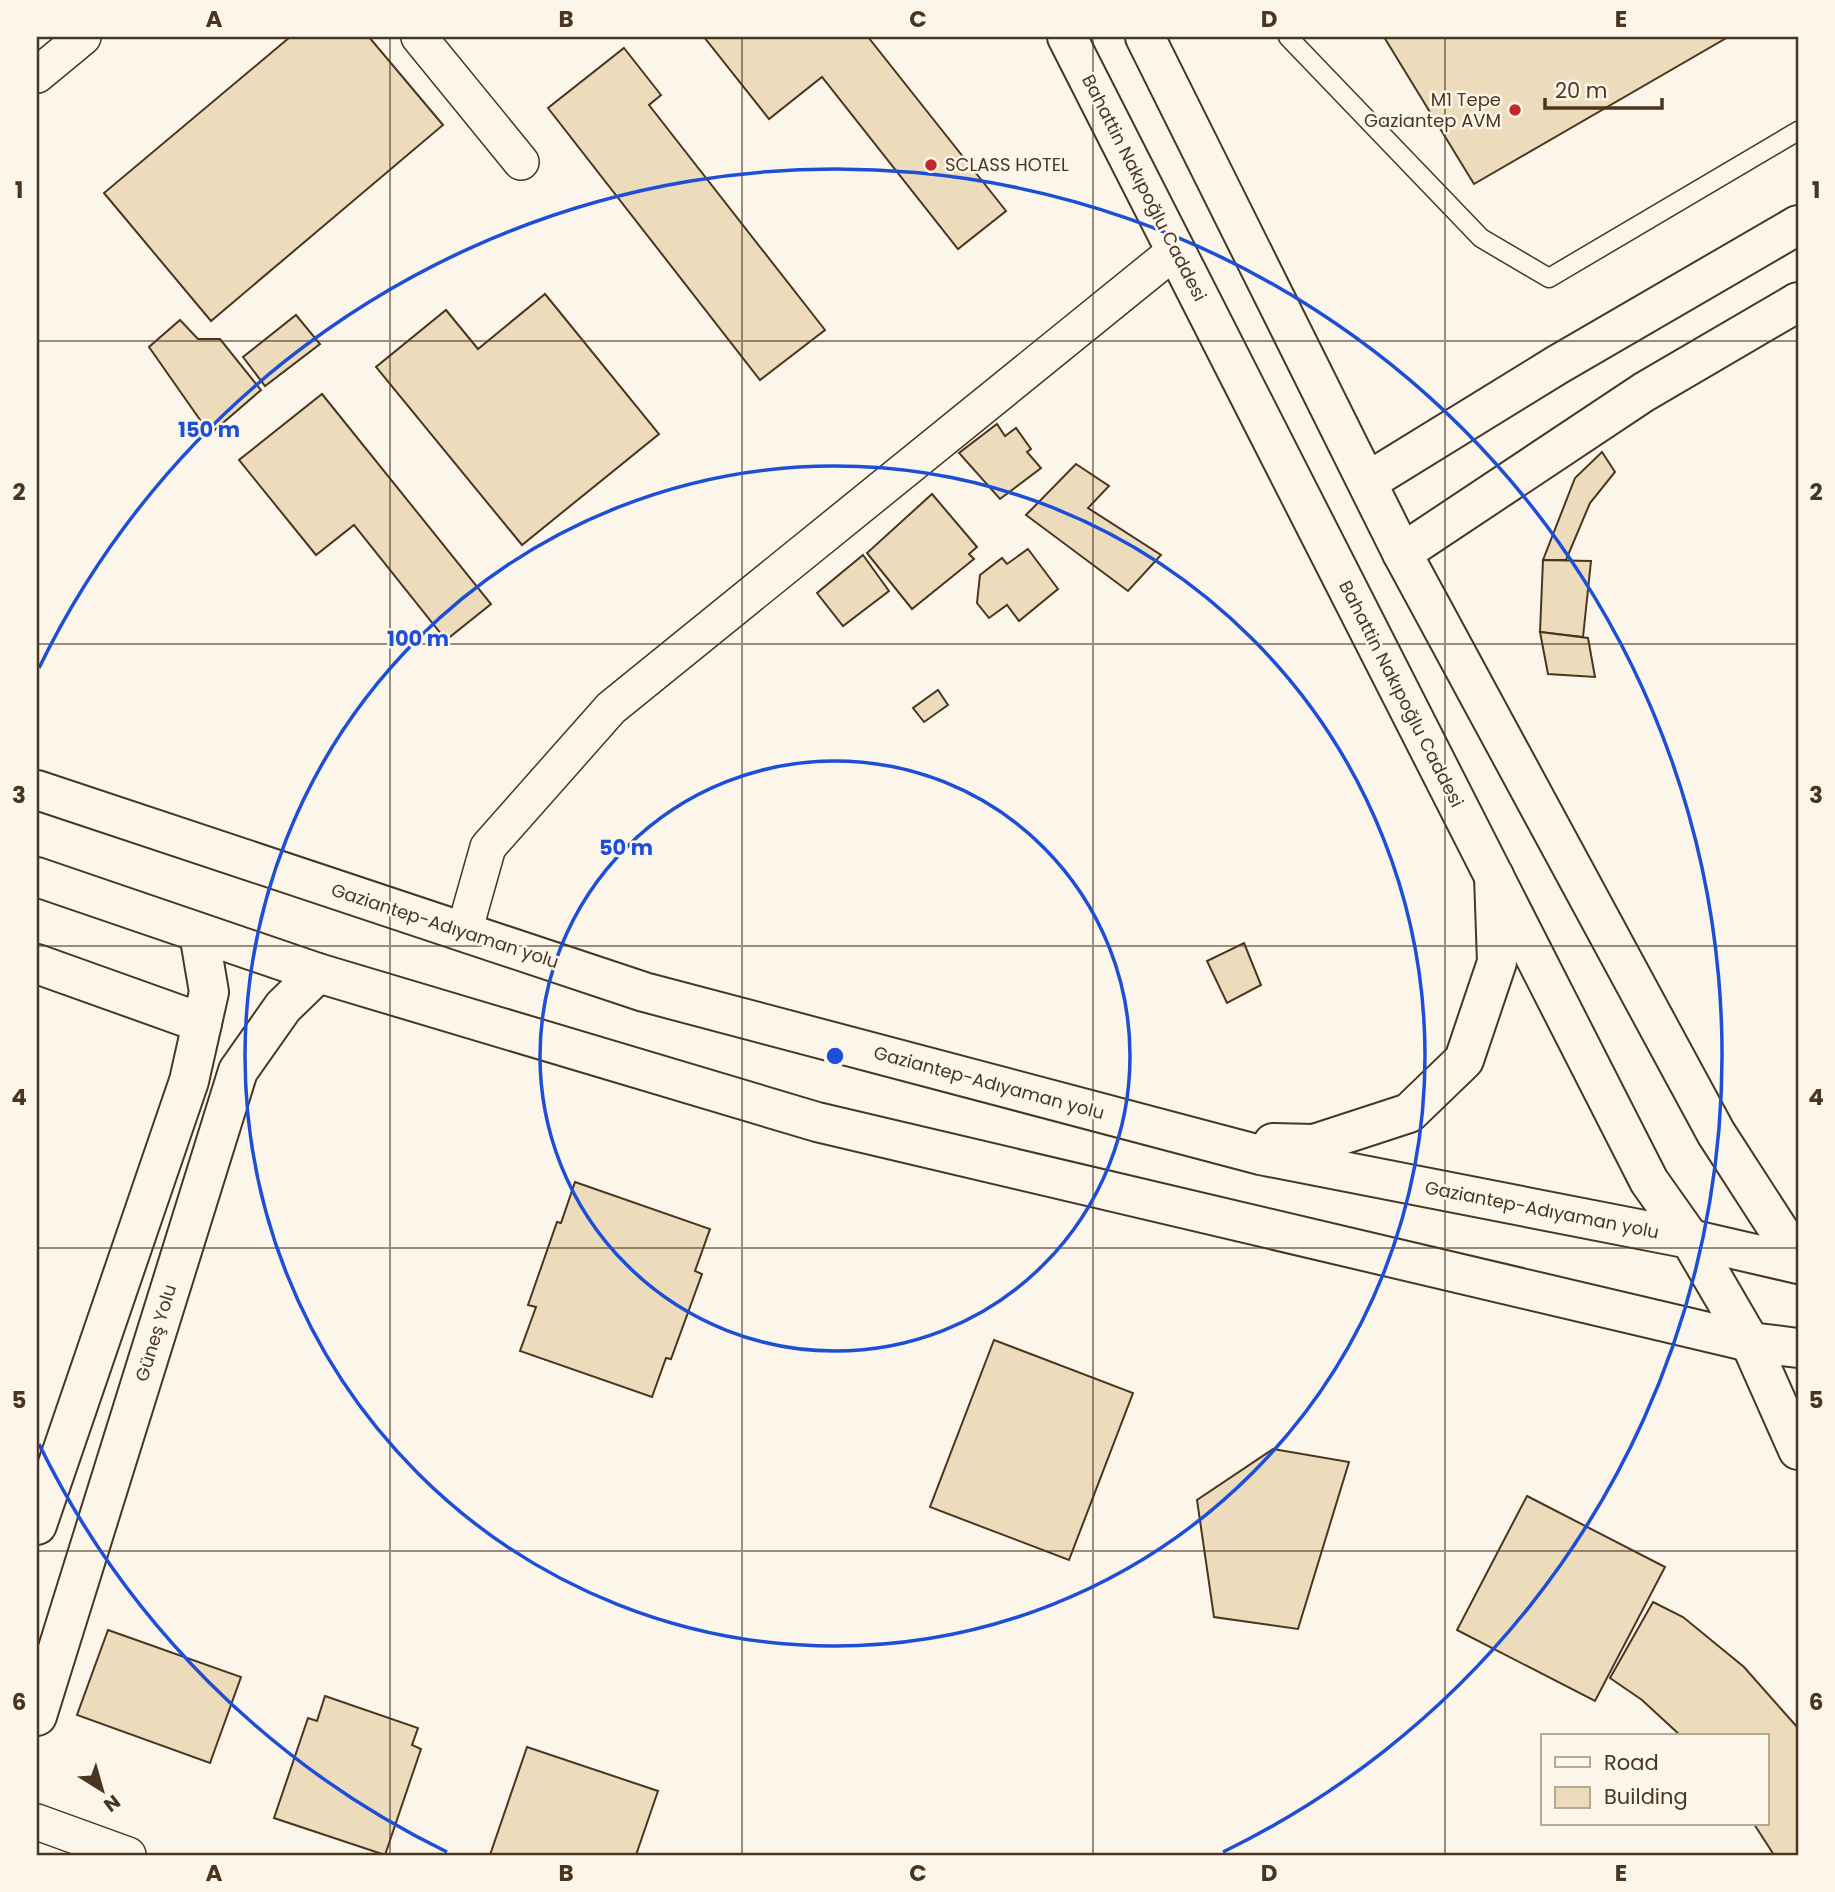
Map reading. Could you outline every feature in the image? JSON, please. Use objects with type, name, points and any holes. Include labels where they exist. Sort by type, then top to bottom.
[{"type":"main road","name":"Bahattin Nakıpoğlu Caddesi","points":[[1067,37],[1648,1181],[1690,1239],[1749,1342],[1798,1450]]},
{"type":"main road","points":[[1145,37],[1402,552],[1716,1133],[1798,1262]]},
{"type":"main road","points":[[1367,482],[1557,365],[1798,225]]},
{"type":"main road","points":[[1402,552],[1644,392],[1798,302]]},
{"type":"main road","name":"Gaziantep-Adıyaman yolu","points":[[37,790],[644,992],[1260,1155],[1798,1262]]},
{"type":"main road","points":[[1214,1143],[1314,1144],[1409,1114],[1464,1060],[1497,962],[1494,876]]},
{"type":"main road","points":[[37,877],[318,973],[817,1122],[1749,1342],[1798,1348]]},
{"type":"main road","points":[[37,1525],[189,1081],[209,992],[199,933]]},
{"type":"main road","points":[[37,964],[202,1023]]},
{"type":"main road","name":"Güneş Yolu","points":[[37,1716],[238,1070],[283,1007],[318,973]]},
{"type":"street","points":[[37,75],[83,37]]},
{"type":"street","points":[[419,37],[521,162]]},
{"type":"street","points":[[464,932],[488,847],[611,708],[1175,251]]},
{"type":"street","points":[[37,1822],[128,1855]]},
{"type":"lane","points":[[1288,37],[1480,238],[1549,278],[1798,131]]},
{"type":"building","points":[[290,37],[369,37],[443,125],[211,321],[104,193]]},
{"type":"building","name":"SCLASS HOTEL","points":[[704,37],[868,37],[1006,211],[958,249],[822,77],[769,119]]},
{"type":"building","name":"M1 Tepe Gaziantep AVM","points":[[1384,37],[1728,37],[1474,184]]},
{"type":"building","points":[[624,48],[661,95],[649,105],[825,330],[760,380],[548,108]]},
{"type":"building","points":[[545,294],[659,434],[522,545],[376,367],[446,310],[478,349]]},
{"type":"building","points":[[296,315],[320,344],[265,386],[243,357]]},
{"type":"building","points":[[180,320],[198,339],[220,339],[261,390],[210,434],[149,347]]},
{"type":"building","points":[[322,394],[491,604],[446,640],[354,525],[316,555],[239,460]]},
{"type":"building","points":[[997,424],[1005,436],[1016,428],[1031,449],[1027,452],[1041,468],[1000,499],[959,453]]},
{"type":"building","points":[[1602,452],[1615,472],[1590,503],[1566,560],[1543,560],[1575,478]]},
{"type":"building","points":[[1076,464],[1109,486],[1088,508],[1161,555],[1128,591],[1026,515]]},
{"type":"building","points":[[932,494],[977,547],[969,554],[974,559],[912,609],[867,553]]},
{"type":"building","points":[[1028,549],[1058,589],[1019,621],[1007,605],[989,618],[977,603],[980,575],[1002,558],[1007,564]]},
{"type":"building","points":[[863,555],[889,591],[843,626],[817,593]]},
{"type":"building","points":[[1543,560],[1591,561],[1583,637],[1540,632]]},
{"type":"building","points":[[1540,632],[1588,638],[1595,677],[1548,674]]},
{"type":"building","points":[[938,690],[948,705],[924,722],[913,708]]},
{"type":"building","points":[[1244,943],[1261,985],[1227,1003],[1207,961]]},
{"type":"building","points":[[575,1182],[710,1229],[695,1271],[702,1274],[671,1359],[666,1358],[652,1397],[520,1351],[536,1307],[528,1305],[557,1222],[561,1223]]},
{"type":"building","points":[[994,1340],[1133,1393],[1069,1560],[930,1507]]},
{"type":"building","points":[[1273,1449],[1349,1462],[1298,1629],[1214,1617],[1197,1500]]},
{"type":"building","points":[[1527,1496],[1665,1567],[1595,1701],[1457,1630]]},
{"type":"building","points":[[1653,1602],[1683,1617],[1744,1667],[1798,1728],[1798,1855],[1774,1855],[1755,1826],[1769,1826],[1769,1734],[1679,1734],[1642,1700],[1610,1678]]},
{"type":"building","points":[[108,1630],[241,1677],[210,1763],[77,1715]]},
{"type":"building","points":[[325,1696],[418,1728],[412,1745],[421,1749],[385,1855],[274,1818],[308,1718],[317,1721]]},
{"type":"building","points":[[527,1747],[658,1791],[636,1855],[490,1855]]},
{"type":"place","name":"M1 Tepe Gaziantep AVM","points":[[1515,110]]},
{"type":"place","name":"SCLASS HOTEL","points":[[931,165]]}]
